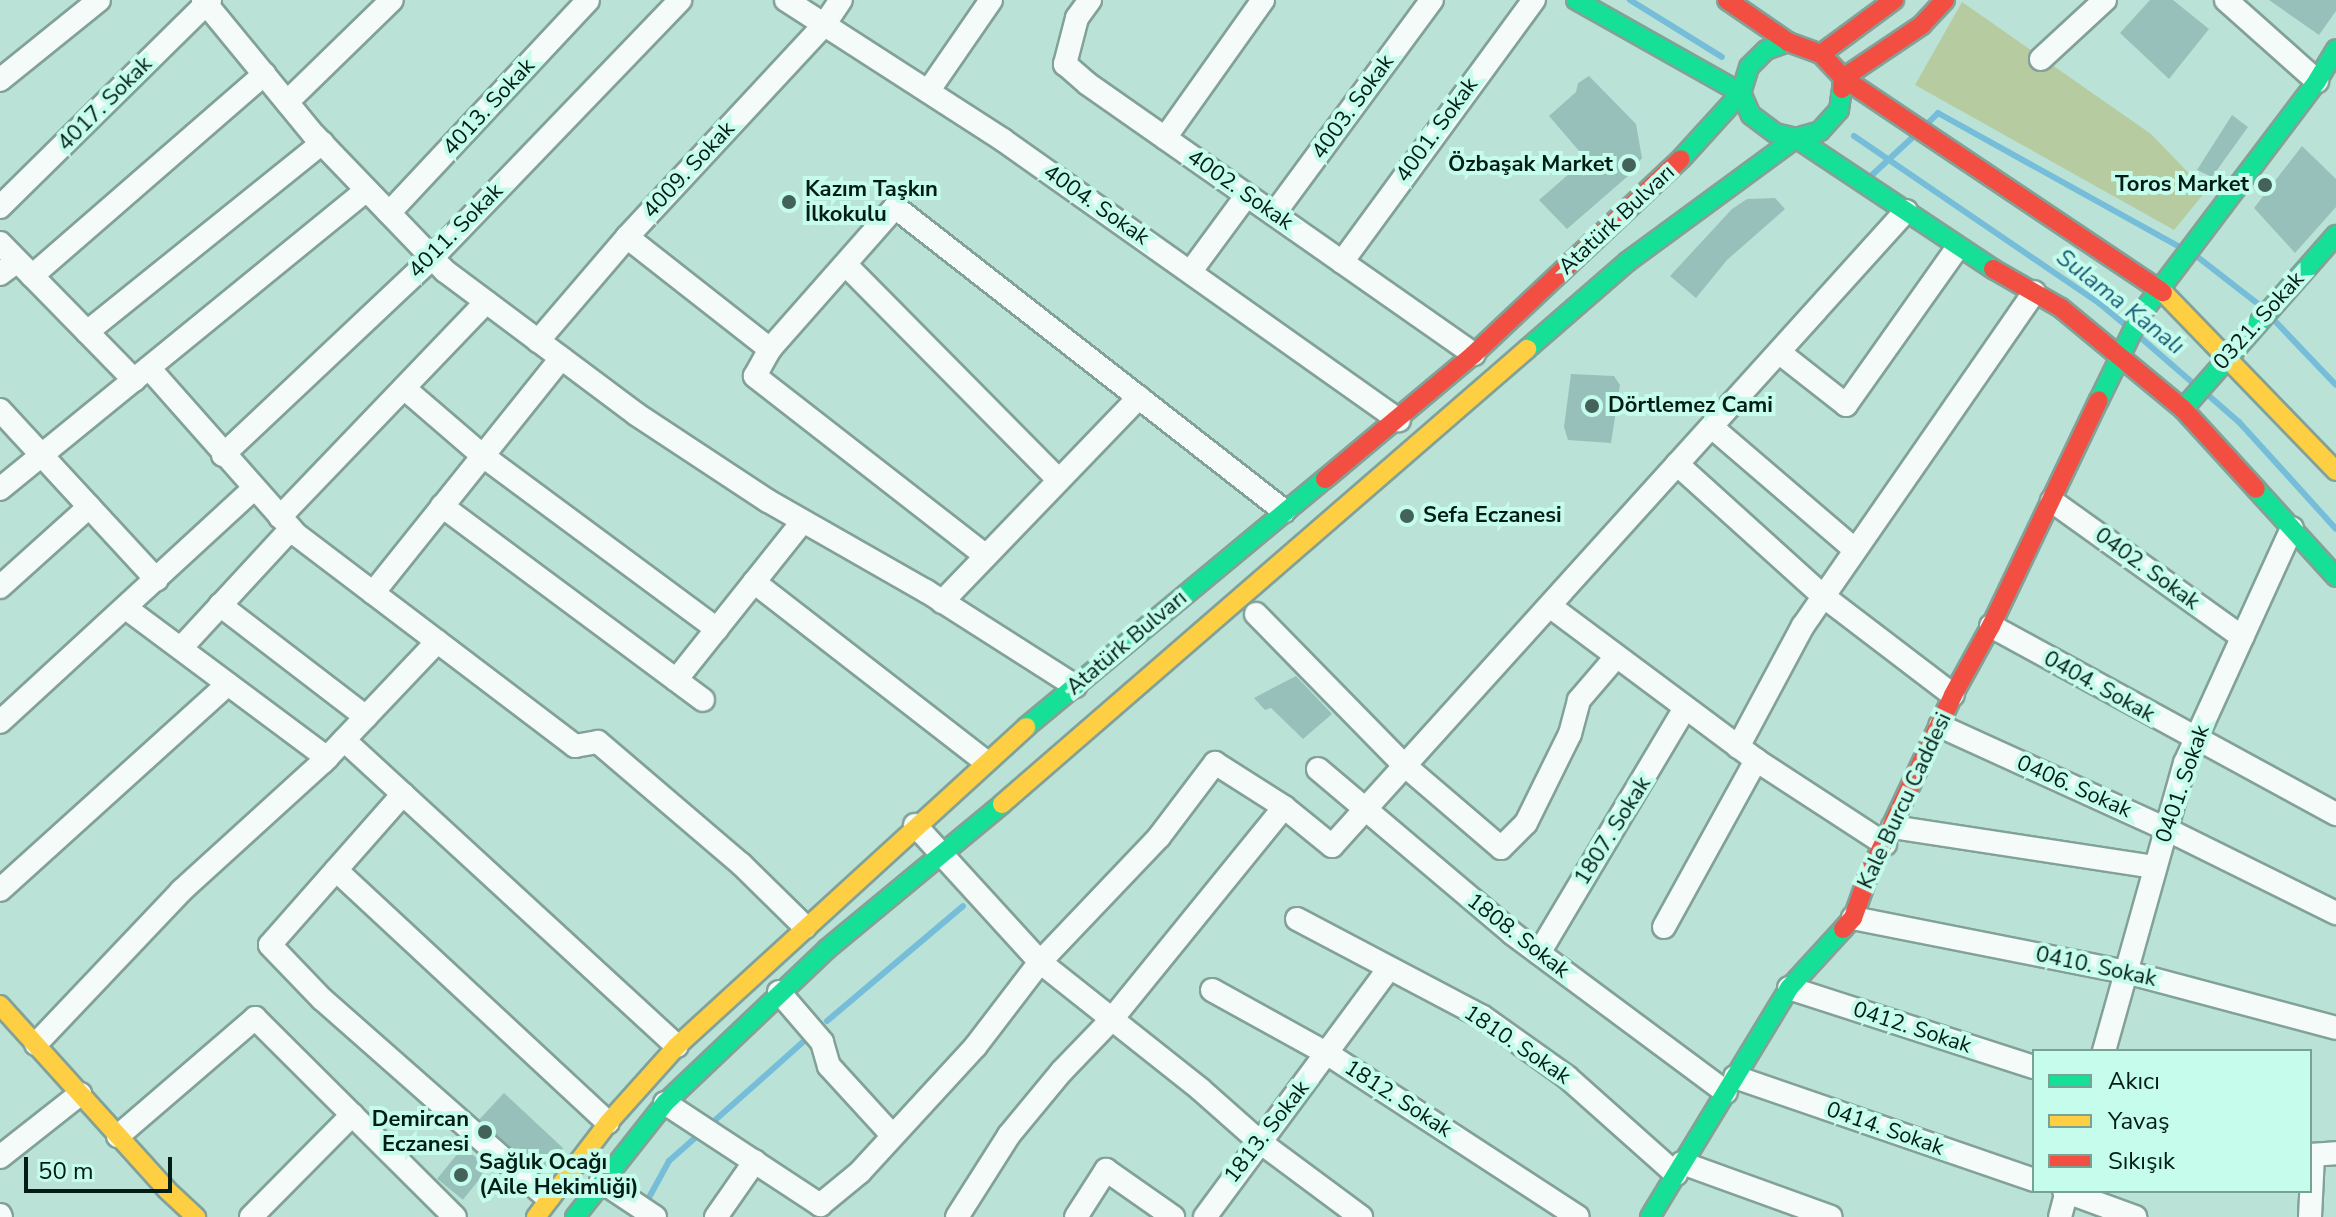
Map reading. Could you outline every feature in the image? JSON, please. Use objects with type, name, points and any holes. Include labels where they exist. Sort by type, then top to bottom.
[{"type":"main road","points":[[1576,0],[1741,93],[1751,115],[1775,133],[1796,138],[1957,248],[2061,308],[2119,359],[2195,396],[2292,528],[2336,577]]},
{"type":"main road","points":[[1727,0],[1788,42],[1821,54],[1843,78],[2159,288],[2336,471]]},
{"type":"main road","points":[[1821,54],[1894,0]]},
{"type":"main road","points":[[1796,138],[1820,131],[1839,110],[1843,78],[1922,25],[1945,0]]},
{"type":"main road","points":[[1741,93],[1749,67],[1766,50],[1788,42]]},
{"type":"main road","name":"Kale Burcu Caddesi","points":[[1650,1217],[1789,988],[1853,918],[1953,695],[1991,626],[2141,314],[2317,81],[2336,49]]},
{"type":"main road","name":"Atatürk Bulvarı","points":[[536,1217],[608,1123],[677,1046],[985,761],[1284,511],[1399,420],[1474,354],[1694,147],[1741,93]]},
{"type":"main road","name":"Atatürk Bulvarı","points":[[575,1217],[665,1103],[779,992],[943,856],[1627,262],[1796,138]]},
{"type":"main road","name":"0321. Sokak","points":[[2195,396],[2336,235]]},
{"type":"main road","points":[[0,1005],[196,1217]]},
{"type":"street","points":[[0,80],[99,0]]},
{"type":"street","points":[[287,102],[392,0]]},
{"type":"street","name":"4013. Sokak","points":[[389,213],[588,0]]},
{"type":"street","name":"4011. Sokak","points":[[223,455],[432,258],[680,0]]},
{"type":"street","name":"4004. Sokak","points":[[786,0],[929,90],[1191,271],[1399,420]]},
{"type":"street","name":"4009. Sokak","points":[[538,341],[627,237],[824,25],[841,0]]},
{"type":"street","points":[[929,90],[991,0]]},
{"type":"street","name":"4002. Sokak","points":[[1090,0],[1077,18],[1065,64],[1165,138],[1474,354]]},
{"type":"street","points":[[1165,138],[1263,0]]},
{"type":"street","name":"4003. Sokak","points":[[1274,214],[1432,0]]},
{"type":"street","name":"4001. Sokak","points":[[1342,262],[1534,0]]},
{"type":"street","points":[[2041,59],[2105,0]]},
{"type":"street","points":[[2226,0],[2317,81]]},
{"type":"street","points":[[206,1],[322,143],[432,258],[486,302],[636,414],[803,521],[942,602],[1075,686]]},
{"type":"street","name":"4017. Sokak","points":[[0,207],[206,1]]},
{"type":"street","points":[[17,270],[264,74]]},
{"type":"street","points":[[87,332],[322,143]]},
{"type":"street","points":[[0,489],[367,190]]},
{"type":"street","points":[[1191,271],[1247,195]]},
{"type":"street","points":[[986,556],[755,376],[770,349],[847,266],[895,207],[1284,511]]},
{"type":"street","points":[[820,1205],[860,1172],[891,1134],[975,1047],[1040,962],[1159,837],[1215,763],[1284,807],[1332,846],[1906,211]]},
{"type":"street","points":[[627,237],[770,349]]},
{"type":"street","points":[[0,243],[17,270],[87,332],[141,374],[286,523],[575,746],[598,742],[741,864],[805,927]]},
{"type":"street","points":[[1780,353],[1846,405],[1957,248]]},
{"type":"street","points":[[847,266],[1059,480]]},
{"type":"street","points":[[1664,927],[1747,753],[1803,626],[2034,292]]},
{"type":"street","points":[[181,648],[404,388],[486,302]]},
{"type":"street","points":[[373,593],[561,358]]},
{"type":"street","points":[[404,388],[483,456],[717,629]]},
{"type":"street","points":[[942,602],[1139,397]]},
{"type":"street","points":[[0,410],[157,580]]},
{"type":"street","points":[[1713,428],[1854,549]]},
{"type":"street","points":[[1677,464],[1823,596],[1953,695]]},
{"type":"street","points":[[0,722],[253,489]]},
{"type":"street","name":"0402. Sokak","points":[[2052,501],[2242,637]]},
{"type":"street","points":[[442,506],[703,700]]},
{"type":"street","points":[[0,587],[89,507]]},
{"type":"street","points":[[676,680],[803,521]]},
{"type":"street","name":"0401. Sokak","points":[[2105,1049],[2154,867],[2195,741],[2292,528]]},
{"type":"street","points":[[754,582],[985,761]]},
{"type":"street","points":[[220,605],[366,717]]},
{"type":"street","points":[[1551,607],[1747,753],[1889,835],[2154,867]]},
{"type":"street","points":[[126,608],[327,758]]},
{"type":"street","points":[[1256,614],[1403,764],[1501,848],[1526,823],[1570,734],[1579,700],[1599,673],[1616,657]]},
{"type":"street","name":"0404. Sokak","points":[[1991,626],[2195,741],[2336,814]]},
{"type":"street","points":[[36,1044],[181,891],[327,758],[437,642]]},
{"type":"street","points":[[0,890],[228,684]]},
{"type":"street","name":"1807. Sokak","points":[[1539,953],[1685,708]]},
{"type":"street","name":"0406. Sokak","points":[[1940,726],[2166,829],[2336,913]]},
{"type":"street","points":[[344,740],[677,1046]]},
{"type":"street","name":"1808. Sokak","points":[[1318,769],[1539,953],[1730,1085]]},
{"type":"street","points":[[403,794],[270,945],[322,999],[548,1198]]},
{"type":"street","points":[[957,1217],[1009,1135],[1062,1071],[1112,1019],[1284,807]]},
{"type":"street","points":[[915,825],[1040,962],[1200,1089],[1260,1142],[1361,1217]]},
{"type":"street","points":[[336,870],[608,1123]]},
{"type":"street","name":"0410. Sokak","points":[[1853,918],[2126,972],[2336,1028]]},
{"type":"street","name":"1810. Sokak","points":[[1297,919],[1388,970],[1483,1017],[1567,1077],[1679,1169]]},
{"type":"street","name":"1813. Sokak","points":[[1205,1217],[1388,970]]},
{"type":"street","name":"0412. Sokak","points":[[1789,988],[2032,1066]]},
{"type":"street","name":"1812. Sokak","points":[[1212,990],[1328,1054],[1578,1217]]},
{"type":"street","points":[[779,992],[822,1042],[829,1066],[891,1134]]},
{"type":"street","points":[[118,1136],[255,1018],[455,1217]]},
{"type":"street","name":"0414. Sokak","points":[[1730,1085],[2032,1179]]},
{"type":"street","points":[[0,1157],[80,1094]]},
{"type":"street","points":[[665,1103],[841,1217]]},
{"type":"street","points":[[251,1217],[352,1115]]},
{"type":"street","points":[[2312,1156],[2336,1153]]},
{"type":"street","points":[[716,1217],[755,1161]]},
{"type":"street","points":[[1679,1169],[1831,1217]]},
{"type":"street","points":[[1076,1217],[1106,1170],[1173,1217]]},
{"type":"street","points":[[601,1181],[647,1212]]},
{"type":"street","points":[[2060,1217],[2066,1193]]},
{"type":"street","points":[[2071,1193],[2135,1217]]},
{"type":"street","points":[[2310,1193],[2310,1217]]},
{"type":"green space","points":[[1962,2],[2151,134],[2206,191],[2174,230],[1915,85]]},
{"type":"building","points":[[2150,0],[2173,0],[2209,29],[2169,79],[2120,33]]},
{"type":"building","points":[[2269,0],[2336,0],[2336,11],[2319,35]]},
{"type":"building","points":[[1589,76],[1636,124],[1642,158],[1628,176],[1567,229],[1539,200],[1586,159],[1549,116],[1576,92],[1578,83]]},
{"type":"building","points":[[2232,115],[2248,127],[2212,177],[2197,170]]},
{"type":"building","points":[[2302,146],[2336,179],[2336,207],[2295,253],[2254,208]]},
{"type":"building","points":[[1775,198],[1785,209],[1727,260],[1696,298],[1670,276],[1732,209],[1747,199]]},
{"type":"building","name":"Dörtlemez Cami","points":[[1571,374],[1614,376],[1620,385],[1611,443],[1568,440],[1564,427]]},
{"type":"building","points":[[1296,676],[1332,714],[1303,739],[1271,708],[1265,710],[1254,698]]},
{"type":"building","points":[[504,1093],[563,1148],[539,1175],[479,1119]]},
{"type":"building","name":"Sağlık Ocağı (Aile Hekimliği)","points":[[463,1147],[489,1168],[463,1200],[437,1179]]},
{"type":"waterway","points":[[1630,0],[1722,57]]},
{"type":"waterway","points":[[1928,123],[1938,113],[2178,246]]},
{"type":"waterway","name":"Sulama Kanalı","points":[[1854,136],[2099,303],[2126,326]]},
{"type":"waterway","points":[[1872,175],[1914,136]]},
{"type":"waterway","points":[[2195,255],[2262,307]]},
{"type":"waterway","points":[[2275,321],[2336,385]]},
{"type":"waterway","name":"Sulama Kanalı","points":[[2141,338],[2193,383]]},
{"type":"waterway","name":"Sulama Kanalı","points":[[2208,395],[2239,422],[2336,529]]},
{"type":"waterway","points":[[827,1021],[963,906]]},
{"type":"waterway","points":[[646,1203],[669,1161],[804,1041]]},
{"type":"traffic: fast","points":[[1576,0],[1741,93],[1681,159]]},
{"type":"traffic: fast","points":[[1788,42],[1766,50],[1749,67],[1741,93],[1751,115],[1775,133],[1796,138],[1993,269]]},
{"type":"traffic: fast","points":[[2099,400],[2141,314],[2317,81],[2336,49]]},
{"type":"traffic: fast","points":[[1527,349],[1627,262],[1796,138],[1820,131],[1839,110],[1842,89]]},
{"type":"traffic: fast","points":[[2183,409],[2336,235]]},
{"type":"traffic: fast","points":[[1026,727],[1325,479]]},
{"type":"traffic: fast","points":[[2256,489],[2336,577]]},
{"type":"traffic: fast","points":[[575,1217],[665,1103],[827,949],[1002,804]]},
{"type":"traffic: fast","points":[[1650,1217],[1789,988],[1843,929]]},
{"type":"traffic: slow","points":[[2163,292],[2336,471]]},
{"type":"traffic: slow","points":[[1002,804],[1527,349]]},
{"type":"traffic: slow","points":[[536,1217],[608,1123],[677,1046],[1026,727]]},
{"type":"traffic: slow","points":[[0,1005],[167,1190],[196,1217]]},
{"type":"traffic: jam","points":[[1727,0],[1788,42],[1821,54],[1843,78],[1842,89]]},
{"type":"traffic: jam","points":[[1821,54],[1894,0]]},
{"type":"traffic: jam","points":[[1945,0],[1922,25],[1843,78],[2163,292]]},
{"type":"traffic: jam","points":[[1325,479],[1474,354],[1681,159]]},
{"type":"traffic: jam","points":[[1993,269],[2061,308],[2183,409],[2256,489]]},
{"type":"traffic: jam","points":[[1843,929],[1853,918],[1868,876],[1953,695],[1991,626],[2099,400]]},
{"type":"place","name":"Özbaşak Market","points":[[1629,165]]},
{"type":"place","name":"Toros Market","points":[[2265,185]]},
{"type":"place","name":"Kazım Taşkın İlkokulu","points":[[789,202]]},
{"type":"place","name":"Dörtlemez Cami","points":[[1592,406]]},
{"type":"place","name":"Sefa Eczanesi","points":[[1407,516]]},
{"type":"place","name":"Demircan Eczanesi","points":[[485,1132]]},
{"type":"place","name":"Sağlık Ocağı (Aile Hekimliği)","points":[[461,1175]]}]
